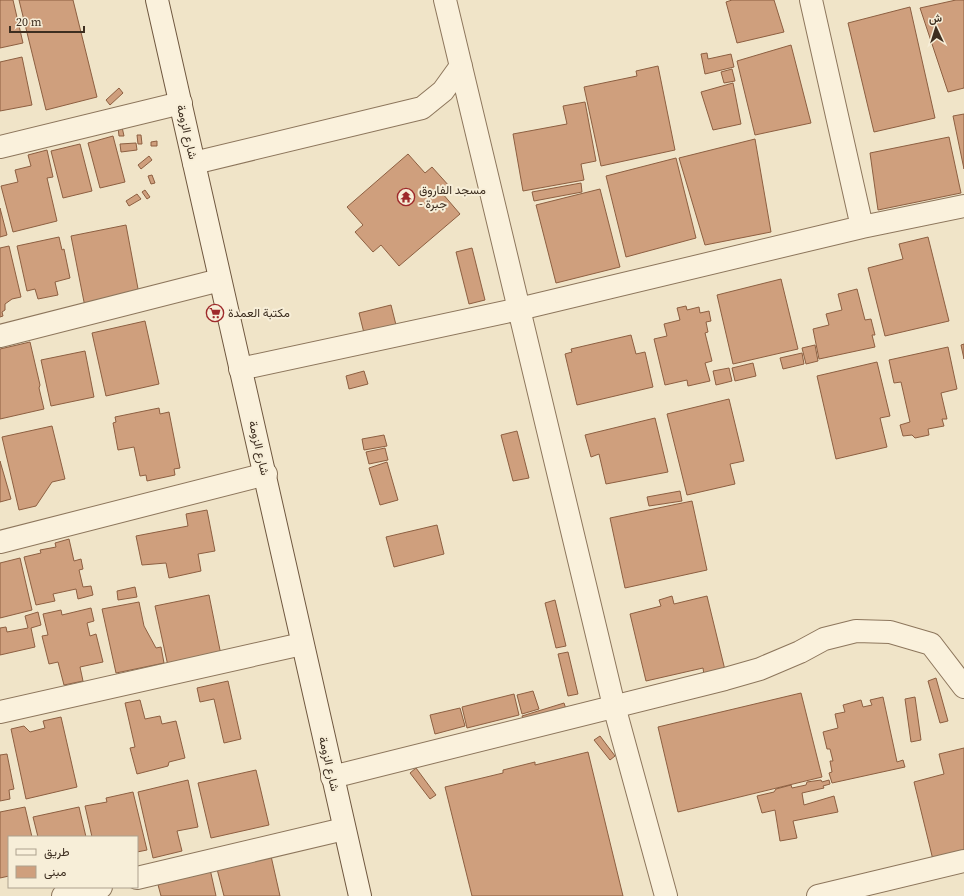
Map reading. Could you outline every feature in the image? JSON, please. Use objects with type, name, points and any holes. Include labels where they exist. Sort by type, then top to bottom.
[{"type":"street","name":"شارع الزومة","points":[[157,0],[240,369],[266,474],[302,644],[360,896]]},
{"type":"street","points":[[445,0],[614,706],[666,896]]},
{"type":"street","points":[[811,0],[862,227]]},
{"type":"street","points":[[194,163],[422,108],[443,91],[460,66]]},
{"type":"street","points":[[0,147],[181,103]]},
{"type":"street","points":[[240,369],[519,309],[862,227],[964,206]]},
{"type":"street","points":[[0,336],[220,280]]},
{"type":"street","points":[[0,542],[266,474]]},
{"type":"street","points":[[332,777],[760,669],[800,652],[824,639],[856,631],[890,632],[931,644],[964,687]]},
{"type":"street","points":[[0,712],[302,644]]},
{"type":"street","points":[[138,878],[344,829]]},
{"type":"street","points":[[818,896],[964,862]]},
{"type":"street","points":[[69,895],[97,888]]},
{"type":"building","points":[[0,0],[13,0],[23,43],[0,48]]},
{"type":"building","points":[[19,0],[73,0],[97,97],[46,110]]},
{"type":"building","points":[[732,0],[774,0],[784,32],[737,43],[726,2]]},
{"type":"building","points":[[956,0],[964,0],[964,88],[948,92],[920,8]]},
{"type":"building","points":[[910,7],[935,118],[874,132],[848,23]]},
{"type":"building","points":[[791,45],[811,123],[755,135],[737,61]]},
{"type":"building","points":[[707,53],[708,59],[731,54],[734,67],[705,74],[701,54]]},
{"type":"building","points":[[22,57],[32,105],[0,111],[0,62]]},
{"type":"building","points":[[658,66],[675,150],[601,166],[584,87],[637,76],[636,71]]},
{"type":"building","points":[[732,69],[735,81],[724,83],[721,72]]},
{"type":"building","points":[[733,83],[741,124],[713,130],[701,92]]},
{"type":"building","points":[[119,88],[123,93],[110,105],[106,100]]},
{"type":"building","points":[[585,102],[596,161],[581,164],[584,180],[523,191],[513,134],[567,124],[563,106]]},
{"type":"building","points":[[964,114],[964,169],[953,116]]},
{"type":"building","points":[[118,127],[122,127],[124,136],[119,136]]},
{"type":"building","points":[[137,135],[141,135],[142,144],[138,144]]},
{"type":"building","points":[[113,136],[125,182],[100,188],[88,143]]},
{"type":"building","points":[[949,137],[961,193],[878,210],[870,153]]},
{"type":"building","points":[[755,139],[771,232],[705,245],[679,158]]},
{"type":"building","points":[[157,141],[157,146],[151,146],[151,142]]},
{"type":"building","points":[[136,143],[137,150],[121,152],[120,144]]},
{"type":"building","points":[[80,144],[92,191],[63,198],[51,151]]},
{"type":"building","points":[[47,150],[53,177],[47,178],[57,221],[13,232],[1,186],[18,182],[15,170],[31,166],[28,155]]},
{"type":"building","points":[[408,154],[425,173],[432,167],[450,187],[442,193],[460,214],[399,266],[381,245],[373,252],[355,232],[363,225],[347,207]]},
{"type":"building","points":[[149,156],[152,160],[141,169],[138,165]]},
{"type":"building","points":[[676,158],[696,238],[626,257],[606,176]]},
{"type":"building","points":[[152,175],[155,183],[151,184],[148,176]]},
{"type":"building","points":[[581,183],[582,192],[534,201],[532,192]]},
{"type":"building","points":[[600,189],[620,267],[556,283],[536,205]]},
{"type":"building","points":[[145,190],[150,197],[147,199],[142,192]]},
{"type":"building","points":[[137,194],[141,199],[129,206],[126,201]]},
{"type":"building","points":[[0,208],[7,235],[0,237]]},
{"type":"building","points":[[126,225],[139,294],[85,307],[71,236]]},
{"type":"building","points":[[59,237],[62,250],[64,249],[70,278],[55,282],[58,295],[38,299],[35,289],[27,291],[17,246]]},
{"type":"building","points":[[928,237],[949,321],[885,336],[868,268],[903,259],[899,244]]},
{"type":"building","points":[[9,246],[21,297],[12,299],[5,304],[5,310],[2,312],[3,316],[0,317],[0,248]]},
{"type":"building","points":[[472,248],[485,300],[469,304],[456,252]]},
{"type":"building","points":[[781,279],[798,349],[733,364],[717,295]]},
{"type":"building","points":[[857,289],[865,320],[871,319],[875,335],[872,335],[875,347],[819,359],[813,329],[829,325],[826,314],[842,310],[838,294]]},
{"type":"building","points":[[391,305],[396,325],[364,333],[359,313]]},
{"type":"building","points":[[686,306],[687,310],[699,307],[700,313],[709,311],[711,321],[706,322],[708,332],[705,333],[712,361],[705,363],[710,381],[688,386],[687,380],[665,385],[654,339],[667,336],[664,324],[680,320],[677,308]]},
{"type":"building","points":[[145,321],[159,384],[106,396],[92,333]]},
{"type":"building","points":[[631,335],[636,354],[645,352],[653,387],[577,405],[565,354],[572,352],[571,349]]},
{"type":"building","points":[[30,342],[44,409],[0,419],[0,349]]},
{"type":"building","points":[[964,344],[964,359],[961,345]]},
{"type":"building","points":[[815,345],[818,361],[806,364],[802,348]]},
{"type":"building","points":[[948,347],[957,389],[941,393],[947,419],[942,419],[944,426],[928,429],[929,435],[915,438],[912,435],[903,436],[900,425],[910,422],[901,382],[894,383],[889,360]]},
{"type":"building","points":[[85,351],[94,397],[51,406],[41,360]]},
{"type":"building","points":[[802,353],[804,364],[783,369],[780,358]]},
{"type":"building","points":[[877,362],[890,416],[880,418],[887,447],[836,459],[817,376]]},
{"type":"building","points":[[753,363],[756,376],[735,381],[732,368]]},
{"type":"building","points":[[729,368],[732,381],[716,385],[713,371]]},
{"type":"building","points":[[364,371],[368,384],[349,389],[346,376]]},
{"type":"building","points":[[729,399],[744,461],[730,464],[735,484],[687,495],[667,414]]},
{"type":"building","points":[[159,408],[160,414],[169,412],[180,468],[174,469],[175,475],[147,481],[146,475],[140,476],[134,447],[118,450],[113,423],[116,422],[115,417]]},
{"type":"building","points":[[655,418],[668,472],[606,484],[599,454],[591,457],[585,435]]},
{"type":"building","points":[[52,426],[65,479],[52,482],[36,506],[19,510],[2,437]]},
{"type":"building","points":[[517,431],[529,478],[513,481],[501,435]]},
{"type":"building","points":[[384,435],[387,446],[364,450],[362,439]]},
{"type":"building","points":[[385,448],[388,460],[369,464],[366,452]]},
{"type":"building","points":[[0,461],[11,499],[0,502]]},
{"type":"building","points":[[387,462],[398,500],[380,505],[369,468]]},
{"type":"building","points":[[680,491],[682,501],[649,506],[647,497]]},
{"type":"building","points":[[692,501],[707,570],[625,588],[610,518]]},
{"type":"building","points":[[207,510],[215,551],[198,554],[201,571],[169,578],[166,563],[142,565],[136,536],[188,526],[186,514]]},
{"type":"building","points":[[437,525],[444,554],[394,567],[386,537]]},
{"type":"building","points":[[69,539],[74,561],[81,559],[83,569],[79,570],[83,587],[91,586],[93,595],[78,599],[76,589],[53,594],[55,601],[36,605],[24,557],[41,553],[40,550],[56,547],[55,543]]},
{"type":"building","points":[[20,558],[32,610],[0,618],[0,563]]},
{"type":"building","points":[[135,587],[137,597],[118,600],[117,591]]},
{"type":"building","points":[[209,595],[221,655],[168,666],[155,606]]},
{"type":"building","points":[[672,596],[674,604],[707,596],[725,670],[704,675],[703,668],[646,681],[630,614],[661,606],[659,600]]},
{"type":"building","points":[[555,600],[566,646],[556,648],[545,603]]},
{"type":"building","points":[[139,602],[144,626],[156,648],[161,647],[164,663],[116,673],[102,609]]},
{"type":"building","points":[[91,608],[94,621],[87,623],[90,636],[96,634],[103,662],[80,667],[83,681],[64,685],[58,662],[49,664],[42,636],[48,635],[43,614],[61,610],[62,615]]},
{"type":"building","points":[[38,612],[41,625],[31,628],[35,647],[0,655],[0,628],[6,627],[7,632],[28,628],[25,616]]},
{"type":"building","points":[[568,652],[578,694],[568,696],[558,654]]},
{"type":"building","points":[[936,678],[948,721],[940,723],[928,681]]},
{"type":"building","points":[[228,681],[241,739],[224,743],[214,699],[200,702],[197,688]]},
{"type":"building","points":[[533,691],[539,709],[522,714],[517,695]]},
{"type":"building","points":[[801,693],[822,777],[678,812],[658,727]]},
{"type":"building","points":[[514,694],[519,715],[467,728],[462,707]]},
{"type":"building","points":[[883,697],[897,762],[903,760],[905,767],[832,783],[829,773],[832,772],[830,761],[833,761],[830,749],[827,749],[823,732],[838,728],[835,714],[845,712],[843,705],[861,700],[863,707],[872,705],[870,700]]},
{"type":"building","points":[[915,697],[921,740],[911,742],[905,699]]},
{"type":"building","points":[[140,700],[145,719],[160,716],[162,724],[176,721],[185,758],[169,762],[168,766],[137,774],[130,748],[135,747],[125,703]]},
{"type":"building","points":[[564,703],[567,712],[526,726],[522,716]]},
{"type":"building","points":[[460,708],[465,726],[435,734],[430,715]]},
{"type":"building","points":[[61,717],[77,787],[26,799],[11,729],[24,726],[30,732],[45,728],[43,721]]},
{"type":"building","points":[[600,736],[615,756],[610,760],[594,740]]},
{"type":"building","points":[[964,748],[964,856],[934,864],[914,782],[944,774],[939,754]]},
{"type":"building","points":[[588,752],[623,896],[472,896],[445,787],[503,773],[503,770],[535,762],[535,765]]},
{"type":"building","points":[[7,754],[14,789],[9,790],[10,799],[0,801],[0,755]]},
{"type":"building","points":[[416,768],[436,795],[430,799],[410,773]]},
{"type":"building","points":[[256,770],[269,825],[211,838],[198,783]]},
{"type":"building","points":[[188,780],[198,827],[177,831],[182,851],[153,858],[138,792]]},
{"type":"building","points":[[821,780],[822,782],[829,780],[830,784],[823,786],[824,788],[802,793],[804,805],[834,796],[838,812],[793,821],[797,838],[780,841],[775,810],[762,813],[757,796],[774,792],[776,789],[791,785],[792,788],[806,785],[807,782]]},
{"type":"building","points":[[133,792],[147,850],[138,852],[138,836],[92,836],[85,806],[107,802],[106,798]]},
{"type":"building","points":[[25,807],[32,836],[8,836],[8,876],[0,878],[0,812]]},
{"type":"building","points":[[79,807],[86,836],[38,836],[33,817]]},
{"type":"building","points":[[271,856],[280,896],[224,896],[217,869]]},
{"type":"building","points":[[210,869],[216,896],[161,896],[157,881]]},
{"type":"place","name":"مسجد الفاروق - جبرة","points":[[406,197]]},
{"type":"place","name":"مكتبة العمدة","points":[[215,313]]}]
